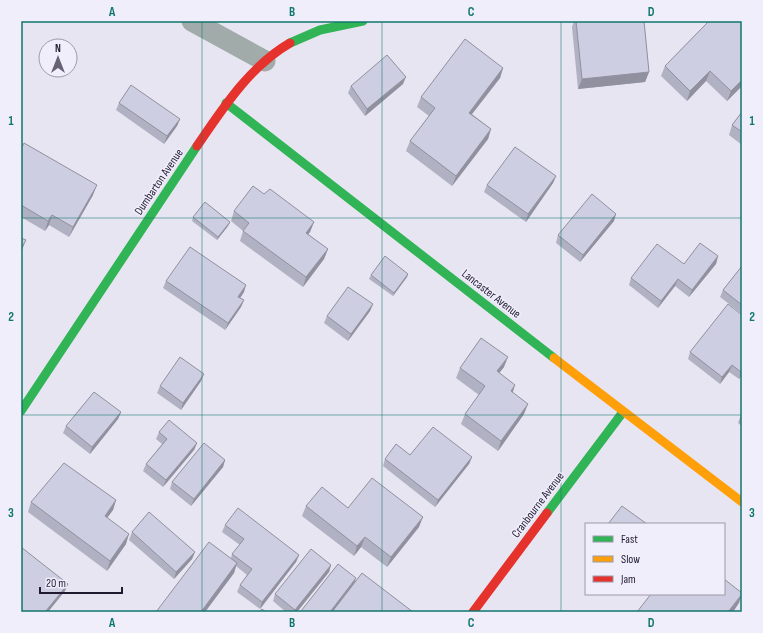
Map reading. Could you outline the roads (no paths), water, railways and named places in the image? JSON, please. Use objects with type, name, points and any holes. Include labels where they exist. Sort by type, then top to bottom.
[{"type":"street","points":[[192,21],[265,61]]},
{"type":"street","name":"Dumbarton Avenue","points":[[21,411],[226,103],[265,61],[295,40],[331,28],[363,21]]},
{"type":"street","name":"Lancaster Avenue","points":[[226,103],[623,412],[742,502]]},
{"type":"street","name":"Cranbourne Avenue","points":[[473,612],[623,412]]}]
